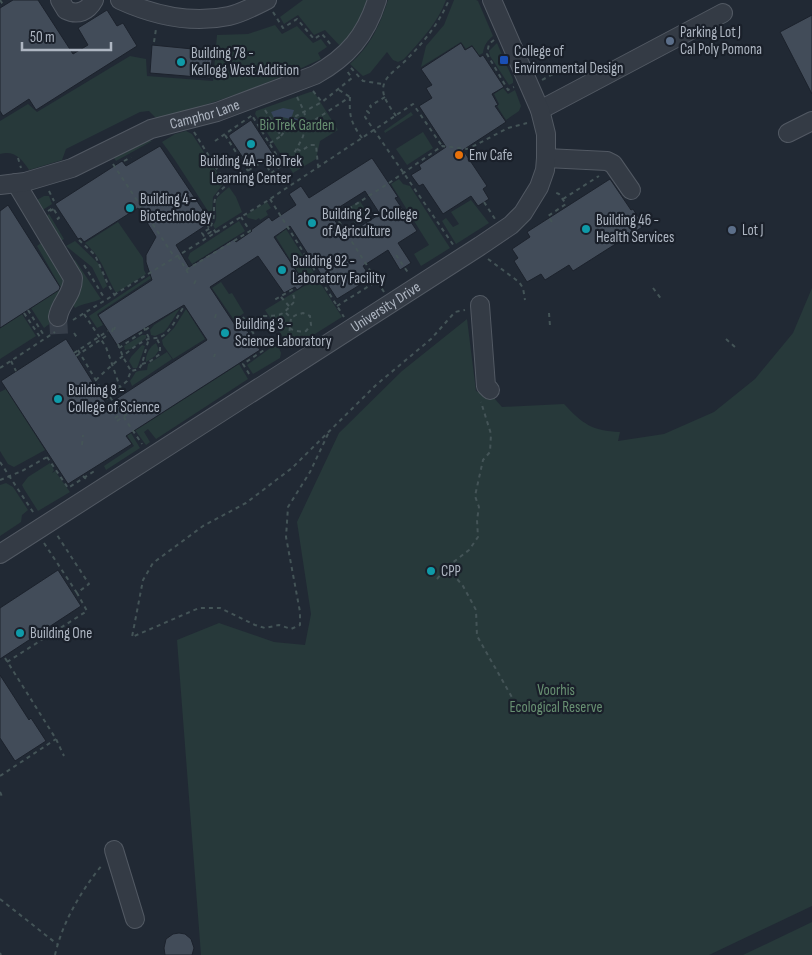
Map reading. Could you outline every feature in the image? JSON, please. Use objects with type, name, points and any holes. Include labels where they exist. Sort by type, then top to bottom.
[{"type":"street","points":[[60,0],[66,10],[76,13],[90,8],[94,0]]},
{"type":"street","points":[[120,0],[162,15],[211,19],[241,12],[268,0]]},
{"type":"street","name":"Camphor Lane","points":[[13,180],[72,168],[151,129],[218,112],[315,74],[330,66],[355,46],[378,0]]},
{"type":"street","name":"University Drive","points":[[0,554],[503,231],[517,220],[530,204],[542,180],[546,158],[546,134],[536,116],[492,0]]},
{"type":"street","points":[[536,116],[724,13]]},
{"type":"street","points":[[788,133],[812,121]]},
{"type":"street","points":[[546,158],[607,161],[613,164],[630,190]]},
{"type":"street","points":[[13,180],[73,278],[73,286],[60,310],[61,324]]},
{"type":"street","points":[[480,308],[488,388]]},
{"type":"street","points":[[114,850],[135,919]]},
{"type":"path","points":[[0,0],[4,6]]},
{"type":"path","points":[[396,116],[385,97],[384,85],[392,73],[405,62],[436,26],[449,0]]},
{"type":"path","points":[[276,17],[283,28],[297,19],[314,39],[322,34],[332,46]]},
{"type":"path","points":[[154,42],[156,28]]},
{"type":"path","points":[[496,39],[489,44],[487,54],[508,90],[518,85]]},
{"type":"path","points":[[540,81],[557,72],[576,66],[591,67]]},
{"type":"path","points":[[355,73],[363,81],[384,85]]},
{"type":"path","points":[[338,90],[350,96]]},
{"type":"path","points":[[296,95],[308,125]]},
{"type":"path","points":[[271,173],[291,159],[308,125],[350,96]]},
{"type":"path","points":[[350,96],[352,124],[362,138]]},
{"type":"path","points":[[385,97],[370,106],[367,110],[369,113],[364,118],[455,248]]},
{"type":"path","points":[[270,143],[281,136],[296,116],[322,102]]},
{"type":"path","points":[[0,368],[46,338],[61,324],[84,314],[115,296],[216,233],[413,104],[442,146]]},
{"type":"path","points":[[263,108],[281,136]]},
{"type":"path","points":[[216,233],[211,223],[215,218],[215,200],[218,193],[227,185],[276,154],[252,116]]},
{"type":"path","points":[[385,294],[336,217],[442,146],[468,149],[536,116]]},
{"type":"path","points":[[190,130],[195,133],[227,185]]},
{"type":"path","points":[[225,134],[248,171]]},
{"type":"path","points":[[297,149],[301,151],[310,145],[316,145],[318,167]]},
{"type":"path","points":[[13,180],[18,158]]},
{"type":"path","points":[[263,160],[274,178]]},
{"type":"path","points":[[562,199],[607,170],[613,164]]},
{"type":"path","points":[[114,165],[174,258]]},
{"type":"path","points":[[54,187],[48,190],[54,201]]},
{"type":"path","points":[[549,190],[560,194],[566,204],[548,216],[552,222]]},
{"type":"path","points":[[270,199],[345,319]]},
{"type":"path","points":[[484,202],[497,221]]},
{"type":"path","points":[[54,210],[59,218],[55,221],[50,211],[57,207]]},
{"type":"path","points":[[186,270],[250,231],[241,217]]},
{"type":"path","points":[[207,224],[211,232],[204,236],[202,233],[212,227]]},
{"type":"path","points":[[79,240],[95,255],[106,282],[115,296]]},
{"type":"path","points":[[396,255],[411,276]]},
{"type":"path","points":[[178,256],[188,274]]},
{"type":"path","points":[[487,258],[519,282],[523,288],[525,300]]},
{"type":"path","points":[[337,306],[377,281]]},
{"type":"path","points":[[652,288],[662,300]]},
{"type":"path","points":[[263,316],[279,316],[286,313],[295,301],[292,290],[274,300]]},
{"type":"path","points":[[281,297],[290,306]]},
{"type":"path","points":[[96,380],[111,365],[149,338],[157,339],[171,328],[185,306]]},
{"type":"path","points":[[328,434],[310,472],[288,507],[286,537],[300,612],[300,625],[291,629],[279,625],[265,628],[220,608],[200,608],[132,637],[143,580],[153,564],[203,526],[246,503],[292,468],[376,385],[431,339],[455,312],[480,308]]},
{"type":"path","points":[[28,310],[46,338]]},
{"type":"path","points":[[24,313],[42,340]]},
{"type":"path","points":[[286,313],[291,318],[289,335],[293,343],[301,347]]},
{"type":"path","points":[[279,316],[290,330],[306,331],[311,324],[310,316],[303,313],[291,318]]},
{"type":"path","points":[[549,313],[550,326]]},
{"type":"path","points":[[84,314],[106,347],[120,388]]},
{"type":"path","points":[[243,317],[264,350],[242,362],[252,379]]},
{"type":"path","points":[[140,330],[151,326]]},
{"type":"path","points":[[78,350],[107,398],[129,378],[131,371],[122,357],[119,346],[146,328]]},
{"type":"path","points":[[131,371],[139,369],[142,364],[149,338],[146,328]]},
{"type":"path","points":[[74,352],[112,330],[76,356]]},
{"type":"path","points":[[74,333],[78,339]]},
{"type":"path","points":[[142,364],[160,354],[160,345],[157,339]]},
{"type":"path","points":[[726,339],[736,348]]},
{"type":"path","points":[[11,360],[16,371]]},
{"type":"path","points":[[437,579],[447,567],[469,550],[478,537],[477,520],[479,507],[476,496],[483,460],[490,452],[491,434],[483,412],[479,392],[488,388]]},
{"type":"path","points":[[110,396],[144,448]]},
{"type":"path","points":[[136,404],[136,409]]},
{"type":"path","points":[[115,418],[127,410]]},
{"type":"path","points":[[117,421],[129,413]]},
{"type":"path","points":[[82,445],[83,435]]},
{"type":"path","points":[[0,480],[48,457],[68,488],[96,470]]},
{"type":"path","points":[[0,462],[36,517]]},
{"type":"path","points":[[83,476],[86,480]]},
{"type":"path","points":[[56,533],[89,584],[77,593]]},
{"type":"path","points":[[7,662],[86,611],[77,593],[43,541]]},
{"type":"path","points":[[447,567],[463,586],[476,610],[478,636],[517,706]]},
{"type":"path","points":[[5,658],[56,739],[64,756]]},
{"type":"path","points":[[0,776],[56,739]]},
{"type":"path","points":[[0,792],[3,799]]},
{"type":"path","points":[[55,955],[78,898],[114,850]]},
{"type":"path","points":[[0,899],[58,945]]},
{"type":"green space","points":[[303,0],[369,0],[354,30],[341,47],[325,30],[314,35],[298,15],[284,24],[280,17]]},
{"type":"green space","points":[[388,0],[446,0],[433,24],[404,59],[398,62],[393,60],[387,52],[370,73],[363,76],[350,64],[364,50],[374,35]]},
{"type":"green space","points":[[454,0],[478,1],[493,36],[486,43],[483,53],[479,55],[472,45],[466,49],[461,42],[421,67],[426,46],[444,25]]},
{"type":"green space","points":[[275,25],[282,34],[297,26],[313,43],[321,39],[327,47],[318,53],[321,59],[281,77],[199,107],[156,118],[149,111],[140,112],[66,149],[62,160],[29,170],[17,156],[9,153],[0,154],[0,121],[28,104],[37,112],[130,56],[146,59],[147,76],[213,81],[217,35],[248,34]]},
{"type":"green space","points":[[497,43],[503,57],[501,58],[513,79],[513,83],[509,85],[490,56],[489,51]]},
{"type":"green space","points":[[503,88],[508,94],[515,90],[521,106],[519,111],[506,120],[497,106],[499,104],[494,94]]},
{"type":"green space","name":"BioTrek Garden","points":[[314,92],[338,130],[320,141],[316,159],[293,173],[255,114],[256,111]]},
{"type":"green space","points":[[411,112],[413,115],[385,133],[384,131]]},
{"type":"green space","points":[[186,131],[192,134],[224,183],[213,197],[212,217],[162,142],[175,134]]},
{"type":"green space","points":[[423,132],[433,148],[407,165],[396,149]]},
{"type":"green space","points":[[148,140],[152,141],[116,161],[114,158]]},
{"type":"green space","points":[[399,179],[403,184],[410,186],[450,248],[421,266],[414,254],[429,245],[391,184]]},
{"type":"green space","points":[[229,187],[236,197],[242,212],[215,229],[213,225],[216,219],[217,198]]},
{"type":"green space","points":[[44,196],[49,196],[52,204],[41,211],[35,201]]},
{"type":"green space","points":[[471,200],[489,223],[456,244],[442,221],[446,218],[453,227],[459,224],[451,212]]},
{"type":"green space","points":[[360,201],[369,216],[355,224],[346,209]]},
{"type":"green space","points":[[267,202],[271,208],[266,211],[268,215],[260,220],[259,218],[256,220],[248,218],[246,215]]},
{"type":"green space","points":[[49,214],[64,239],[59,242],[44,218]]},
{"type":"green space","points":[[239,221],[245,231],[192,264],[188,258],[190,253]]},
{"type":"green space","points":[[118,222],[143,258],[146,274],[116,293],[100,261],[85,243]]},
{"type":"green space","points":[[286,229],[342,317],[291,349],[265,310],[306,285],[276,237]]},
{"type":"green space","points":[[45,240],[68,282],[51,308],[52,322],[44,328],[31,308],[61,288],[37,246]]},
{"type":"green space","points":[[75,241],[99,264],[107,286],[103,289],[92,267],[66,246]]},
{"type":"green space","points":[[75,260],[101,299],[75,308],[73,305],[72,262]]},
{"type":"green space","points":[[160,269],[162,271],[97,314],[103,325],[97,328],[89,316]]},
{"type":"green space","points":[[221,282],[229,294],[232,293],[244,313],[234,320],[212,288]]},
{"type":"green space","name":"Voorhis Ecological Reserve","points":[[812,288],[812,906],[709,955],[201,955],[177,640],[219,623],[274,642],[305,645],[311,614],[297,522],[339,433],[402,371],[467,319],[476,391],[494,398],[502,407],[564,404],[577,417],[595,428],[620,432],[618,441],[664,434],[714,412],[755,379],[793,333]]},
{"type":"green space","points":[[180,308],[164,332],[155,336],[151,335],[150,330],[154,325]]},
{"type":"green space","points":[[186,309],[205,339],[173,359],[163,345],[162,340],[174,328]]},
{"type":"green space","points":[[22,314],[36,336],[0,359],[0,328]]},
{"type":"green space","points":[[142,335],[146,335],[146,338],[131,349],[125,350],[124,346]]},
{"type":"green space","points":[[156,343],[159,350],[155,356],[146,362],[148,351]]},
{"type":"green space","points":[[142,345],[145,346],[137,368],[133,368],[129,361]]},
{"type":"green space","points":[[273,346],[279,348],[280,358],[253,374],[247,365]]},
{"type":"green space","points":[[167,352],[172,359],[132,386],[130,381],[136,372],[147,370],[148,364]]},
{"type":"green space","points":[[239,364],[248,379],[156,439],[148,429],[144,432],[150,442],[146,445],[129,422],[139,428]]},
{"type":"green space","points":[[6,389],[45,450],[14,467],[8,464],[0,451],[0,392]]},
{"type":"green space","points":[[125,423],[140,448],[106,470],[104,466],[134,446],[121,426]]},
{"type":"green space","points":[[50,463],[54,470],[52,473],[55,471],[70,492],[38,511],[22,485],[28,477]]},
{"type":"green space","points":[[6,483],[13,487],[28,510],[22,515],[21,522],[0,536],[0,485]]},
{"type":"green space","points":[[812,922],[812,955],[743,955]]},
{"type":"water","points":[[283,108],[294,110],[291,119],[282,117],[275,120],[271,112]]},
{"type":"building","points":[[13,0],[38,0],[73,54],[88,45],[78,28],[107,10],[117,26],[123,23],[137,46],[36,110],[29,99],[3,116],[0,111],[0,8]]},
{"type":"building","points":[[812,15],[812,94],[780,32]]},
{"type":"building","points":[[461,43],[465,50],[472,46],[480,57],[483,55],[504,87],[492,94],[498,105],[495,106],[506,122],[463,150],[487,186],[483,189],[489,199],[478,206],[471,196],[443,214],[423,184],[419,186],[411,175],[421,169],[419,165],[446,147],[419,106],[432,98],[426,88],[432,85],[421,69]]},
{"type":"building","name":"Building 78 - Kellogg West Addition","points":[[152,45],[213,51],[210,78],[150,73]]},
{"type":"building","name":"Building 4A - BioTrek Learning Center","points":[[251,120],[273,154],[250,168],[229,135]]},
{"type":"building","points":[[160,146],[211,222],[176,245],[189,267],[234,239],[236,242],[269,217],[272,221],[296,205],[289,194],[301,186],[309,198],[372,158],[398,197],[395,198],[417,231],[398,243],[411,263],[400,270],[388,250],[363,266],[371,278],[337,299],[290,226],[274,237],[305,284],[297,290],[295,287],[284,293],[258,256],[210,287],[235,325],[241,321],[260,350],[126,436],[132,444],[68,484],[1,381],[66,339],[107,405],[207,340],[184,305],[117,345],[98,315],[152,280],[146,262],[146,255],[156,237],[138,208],[84,242],[81,238],[78,239],[55,204],[122,161],[126,166]],"holes":[[[365,191],[380,214],[345,236],[330,213]]]},
{"type":"building","name":"Building 46 - Health Services","points":[[610,179],[644,226],[573,271],[569,265],[545,280],[541,274],[527,282],[514,261],[518,258],[512,249],[530,237],[527,232]]},
{"type":"building","points":[[8,205],[60,287],[59,290],[0,328],[0,211]]},
{"type":"building","name":"Building One","points":[[58,570],[81,606],[0,659],[0,608]]},
{"type":"building","name":"Building One","points":[[0,675],[29,720],[31,718],[46,741],[15,761],[0,738]]},
{"type":"building","points":[[173,934],[185,934],[191,939],[194,948],[192,955],[165,955],[166,939]]},
{"type":"waterway","points":[[291,119],[320,129]]},
{"type":"tunnel","points":[[58,317],[59,334]]},
{"type":"place","name":"Parking Lot J Cal Poly Pomona","points":[[670,41]]},
{"type":"place","name":"College of Environmental Design","points":[[504,60]]},
{"type":"place","name":"Building 78 - Kellogg West Addition","points":[[181,62]]},
{"type":"place","name":"Building 4A - BioTrek Learning Center","points":[[251,144]]},
{"type":"place","name":"Env Cafe","points":[[459,155]]},
{"type":"place","name":"Building 4 - Biotechnology","points":[[130,208]]},
{"type":"place","name":"Building 2 - College of Agriculture","points":[[312,223]]},
{"type":"place","name":"Building 46 - Health Services","points":[[586,229]]},
{"type":"place","name":"Lot J","points":[[732,230]]},
{"type":"place","name":"Building 92 - Laboratory Facility","points":[[282,270]]},
{"type":"place","name":"Building 3 - Science Laboratory","points":[[225,333]]},
{"type":"place","name":"Building 8 - College of Science","points":[[58,399]]},
{"type":"place","name":"CPP","points":[[431,571]]},
{"type":"place","name":"Building One","points":[[20,633]]}]
